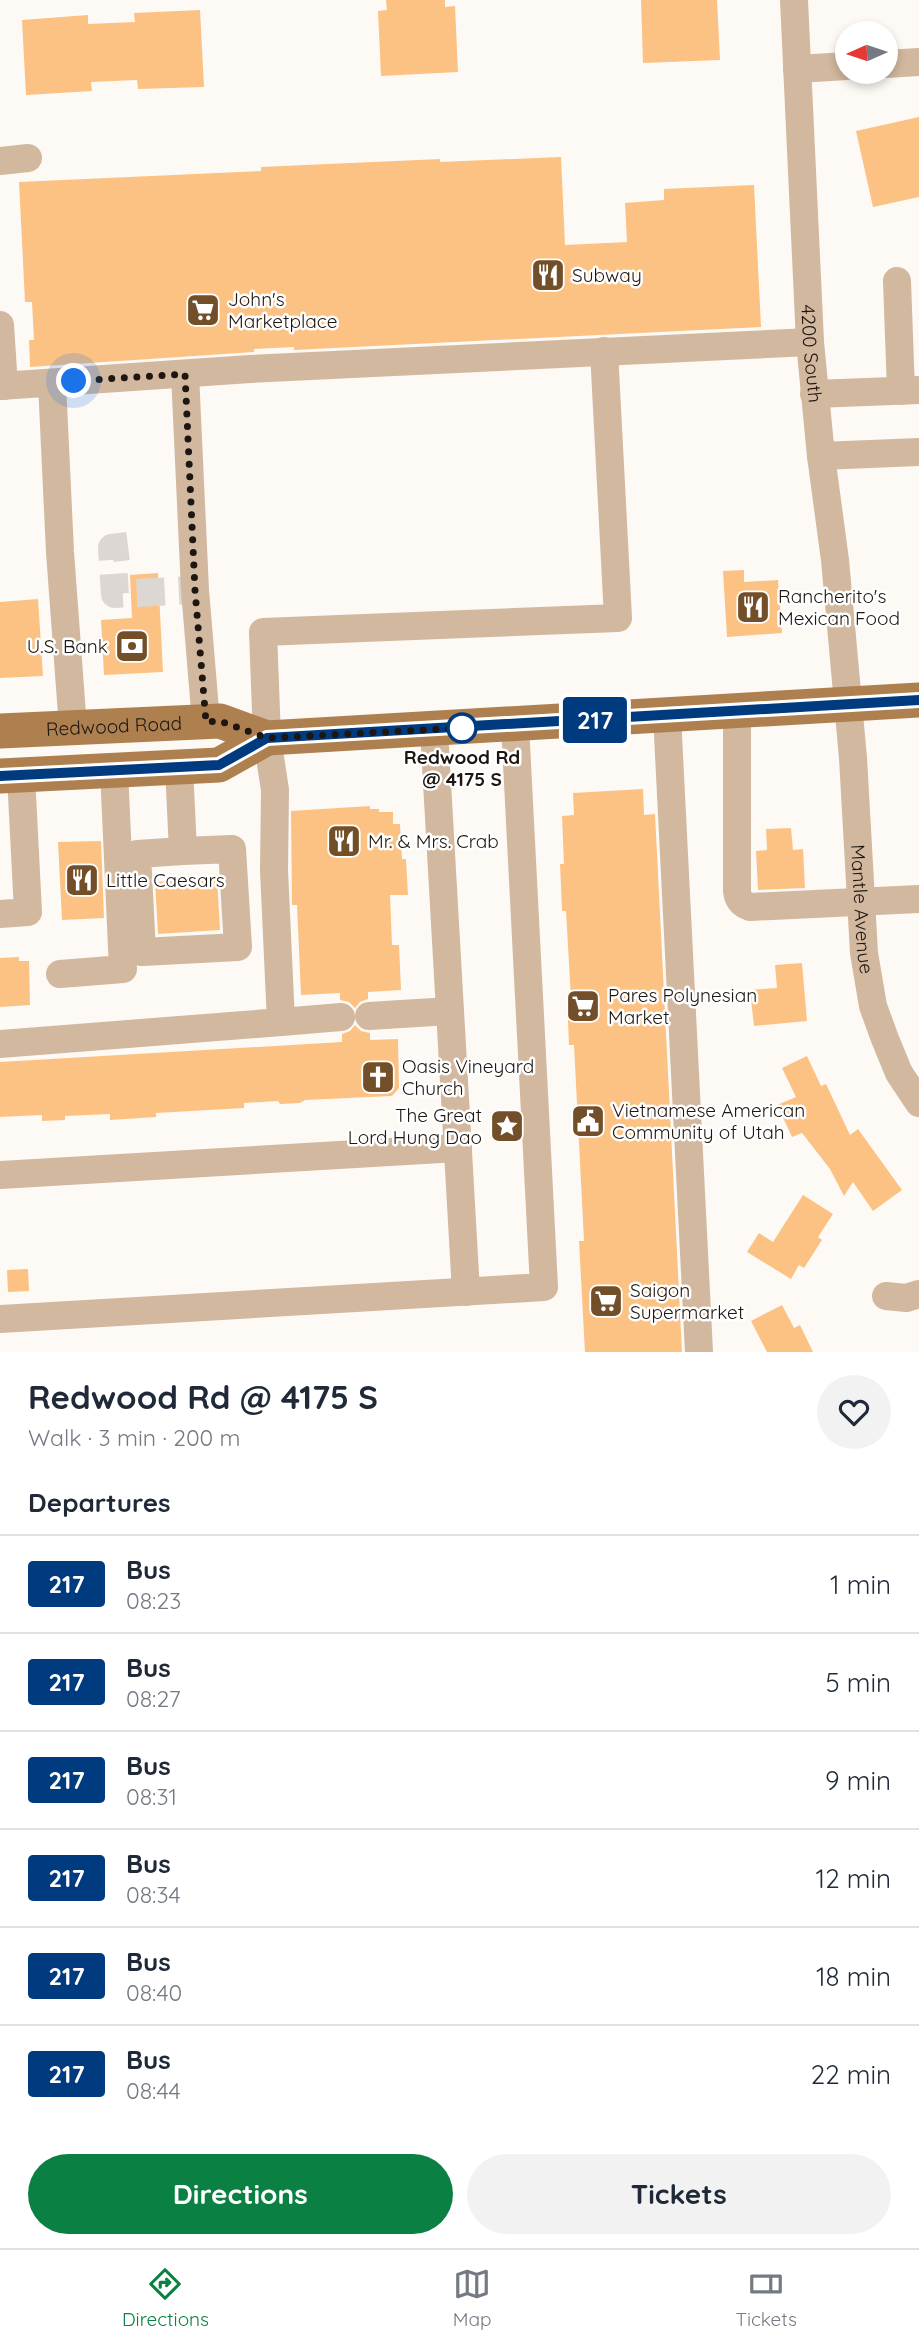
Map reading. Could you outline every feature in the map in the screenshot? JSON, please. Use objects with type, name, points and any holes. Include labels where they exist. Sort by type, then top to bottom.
[{"type":"main road","name":"Redwood Road","points":[[0,731],[220,721],[267,738],[919,700]]},
{"type":"main road","name":"Redwood Road","points":[[11,776],[219,765],[267,738]]},
{"type":"street","name":"4200 South","points":[[794,0],[810,342],[848,704]]},
{"type":"street","points":[[898,63],[919,62]]},
{"type":"street","points":[[797,69],[835,67]]},
{"type":"street","points":[[0,161],[29,158]]},
{"type":"street","points":[[814,394],[910,390],[897,281]]},
{"type":"street","points":[[0,325],[2,386],[604,351],[810,342]]},
{"type":"street","points":[[281,1022],[274,870],[275,790],[267,738],[263,632],[618,618],[604,351]]},
{"type":"street","points":[[185,374],[195,590],[206,722]]},
{"type":"street","points":[[52,383],[60,552],[73,727]]},
{"type":"street","points":[[821,456],[919,452]]},
{"type":"street","name":"Mantle Avenue","points":[[848,704],[864,953],[873,1006],[899,1073],[919,1104]]},
{"type":"street","points":[[737,710],[738,898],[743,905],[750,907],[919,899]]},
{"type":"street","points":[[667,715],[699,1352]]},
{"type":"street","points":[[0,1319],[544,1287],[515,725]]},
{"type":"street","points":[[434,730],[466,1292]]},
{"type":"street","points":[[179,767],[183,851]]},
{"type":"street","points":[[60,974],[123,969],[114,770]]},
{"type":"street","points":[[0,914],[28,912],[12,829],[11,776]]},
{"type":"street","points":[[232,849],[239,947],[142,953],[137,854],[183,851],[232,849]]},
{"type":"street","points":[[369,1016],[450,1011]]},
{"type":"street","points":[[0,1044],[341,1017]]},
{"type":"street","points":[[0,1175],[458,1148]]},
{"type":"street","points":[[886,1296],[906,1298],[919,1294]]},
{"type":"building","points":[[386,0],[445,0],[445,7],[455,6],[458,72],[381,76],[378,11],[387,10]]},
{"type":"building","points":[[641,0],[717,0],[720,60],[643,63]]},
{"type":"building","points":[[200,10],[204,87],[138,89],[137,80],[91,82],[92,91],[26,95],[22,20],[88,15],[88,24],[135,22],[134,13]]},
{"type":"building","points":[[919,117],[919,197],[873,207],[856,131]]},
{"type":"building","points":[[561,157],[565,245],[627,242],[625,203],[664,200],[664,189],[754,185],[761,327],[294,350],[294,347],[254,349],[254,352],[30,367],[29,340],[34,340],[32,302],[25,302],[19,182],[261,171],[261,167]]},
{"type":"building","name":"Rancherito's Mexican Food","points":[[744,570],[744,582],[778,580],[782,633],[727,637],[723,571]]},
{"type":"building","name":"U.S. Bank","points":[[158,573],[163,672],[104,675],[101,620],[132,618],[130,575]]},
{"type":"building","points":[[38,599],[43,676],[0,678],[0,602]]},
{"type":"building","points":[[643,789],[644,815],[655,814],[682,1352],[585,1352],[579,1241],[584,1241],[574,1045],[569,1045],[567,998],[571,998],[566,911],[562,911],[562,816],[574,815],[573,793]]},
{"type":"building","points":[[370,806],[370,809],[379,809],[379,812],[393,812],[393,824],[400,824],[402,859],[406,859],[408,895],[390,895],[392,945],[399,945],[401,990],[368,992],[368,999],[355,1008],[349,1002],[340,1000],[340,993],[301,995],[297,905],[292,905],[291,811]]},
{"type":"building","points":[[791,828],[793,850],[803,849],[805,888],[758,890],[756,851],[767,850],[766,829]]},
{"type":"building","name":"Little Caesars","points":[[101,841],[104,918],[62,920],[58,842]]},
{"type":"building","points":[[217,878],[220,930],[158,934],[155,882]]},
{"type":"building","points":[[19,957],[19,961],[29,961],[30,1005],[0,1007],[0,958]]},
{"type":"building","points":[[802,963],[807,1021],[754,1026],[750,990],[777,988],[775,965]]},
{"type":"building","points":[[355,1025],[361,1031],[370,1033],[370,1040],[398,1039],[399,1088],[392,1096],[305,1100],[300,1103],[280,1104],[278,1101],[244,1103],[244,1108],[156,1113],[156,1117],[110,1120],[110,1114],[65,1116],[65,1120],[42,1121],[42,1115],[0,1117],[0,1062],[342,1042],[342,1034]]},
{"type":"building","points":[[807,1056],[821,1086],[826,1084],[850,1135],[858,1129],[902,1190],[873,1211],[853,1182],[844,1196],[830,1169],[802,1133],[792,1137],[777,1105],[796,1097],[782,1068]]},
{"type":"building","points":[[803,1195],[833,1214],[818,1237],[822,1240],[804,1268],[799,1265],[791,1279],[747,1252],[759,1233],[773,1242]]},
{"type":"building","points":[[28,1269],[29,1291],[8,1292],[7,1270]]},
{"type":"building","points":[[782,1305],[794,1328],[800,1325],[813,1352],[767,1352],[751,1321]]},
{"type":"tunnel","points":[[128,546],[112,548],[115,594],[195,590]]},
{"type":"bus line","name":"217","points":[[0,776],[219,765],[267,738],[919,700]]},
{"type":"place","name":"Subway","points":[[548,275]]},
{"type":"place","name":"John's Marketplace","points":[[203,310]]},
{"type":"place","name":"Rancherito's Mexican Food","points":[[753,607]]},
{"type":"place","name":"U.S. Bank","points":[[132,646]]},
{"type":"place","name":"Redwood Rd @ 4175 S","points":[[462,728]]},
{"type":"place","name":"Mr. & Mrs. Crab","points":[[344,841]]},
{"type":"place","name":"Little Caesars","points":[[82,880]]},
{"type":"place","name":"Pares Polynesian Market","points":[[583,1006]]},
{"type":"place","name":"Oasis Vineyard Church","points":[[378,1077]]},
{"type":"place","name":"Vietnamese American Community of Utah","points":[[588,1121]]},
{"type":"place","name":"The Great Lord Hung Dao","points":[[507,1126]]},
{"type":"place","name":"Saigon Supermarket","points":[[606,1301]]},
{"type":"route","points":[[74,381],[185,374],[195,590],[206,722],[220,721],[267,738],[462,728]]}]
